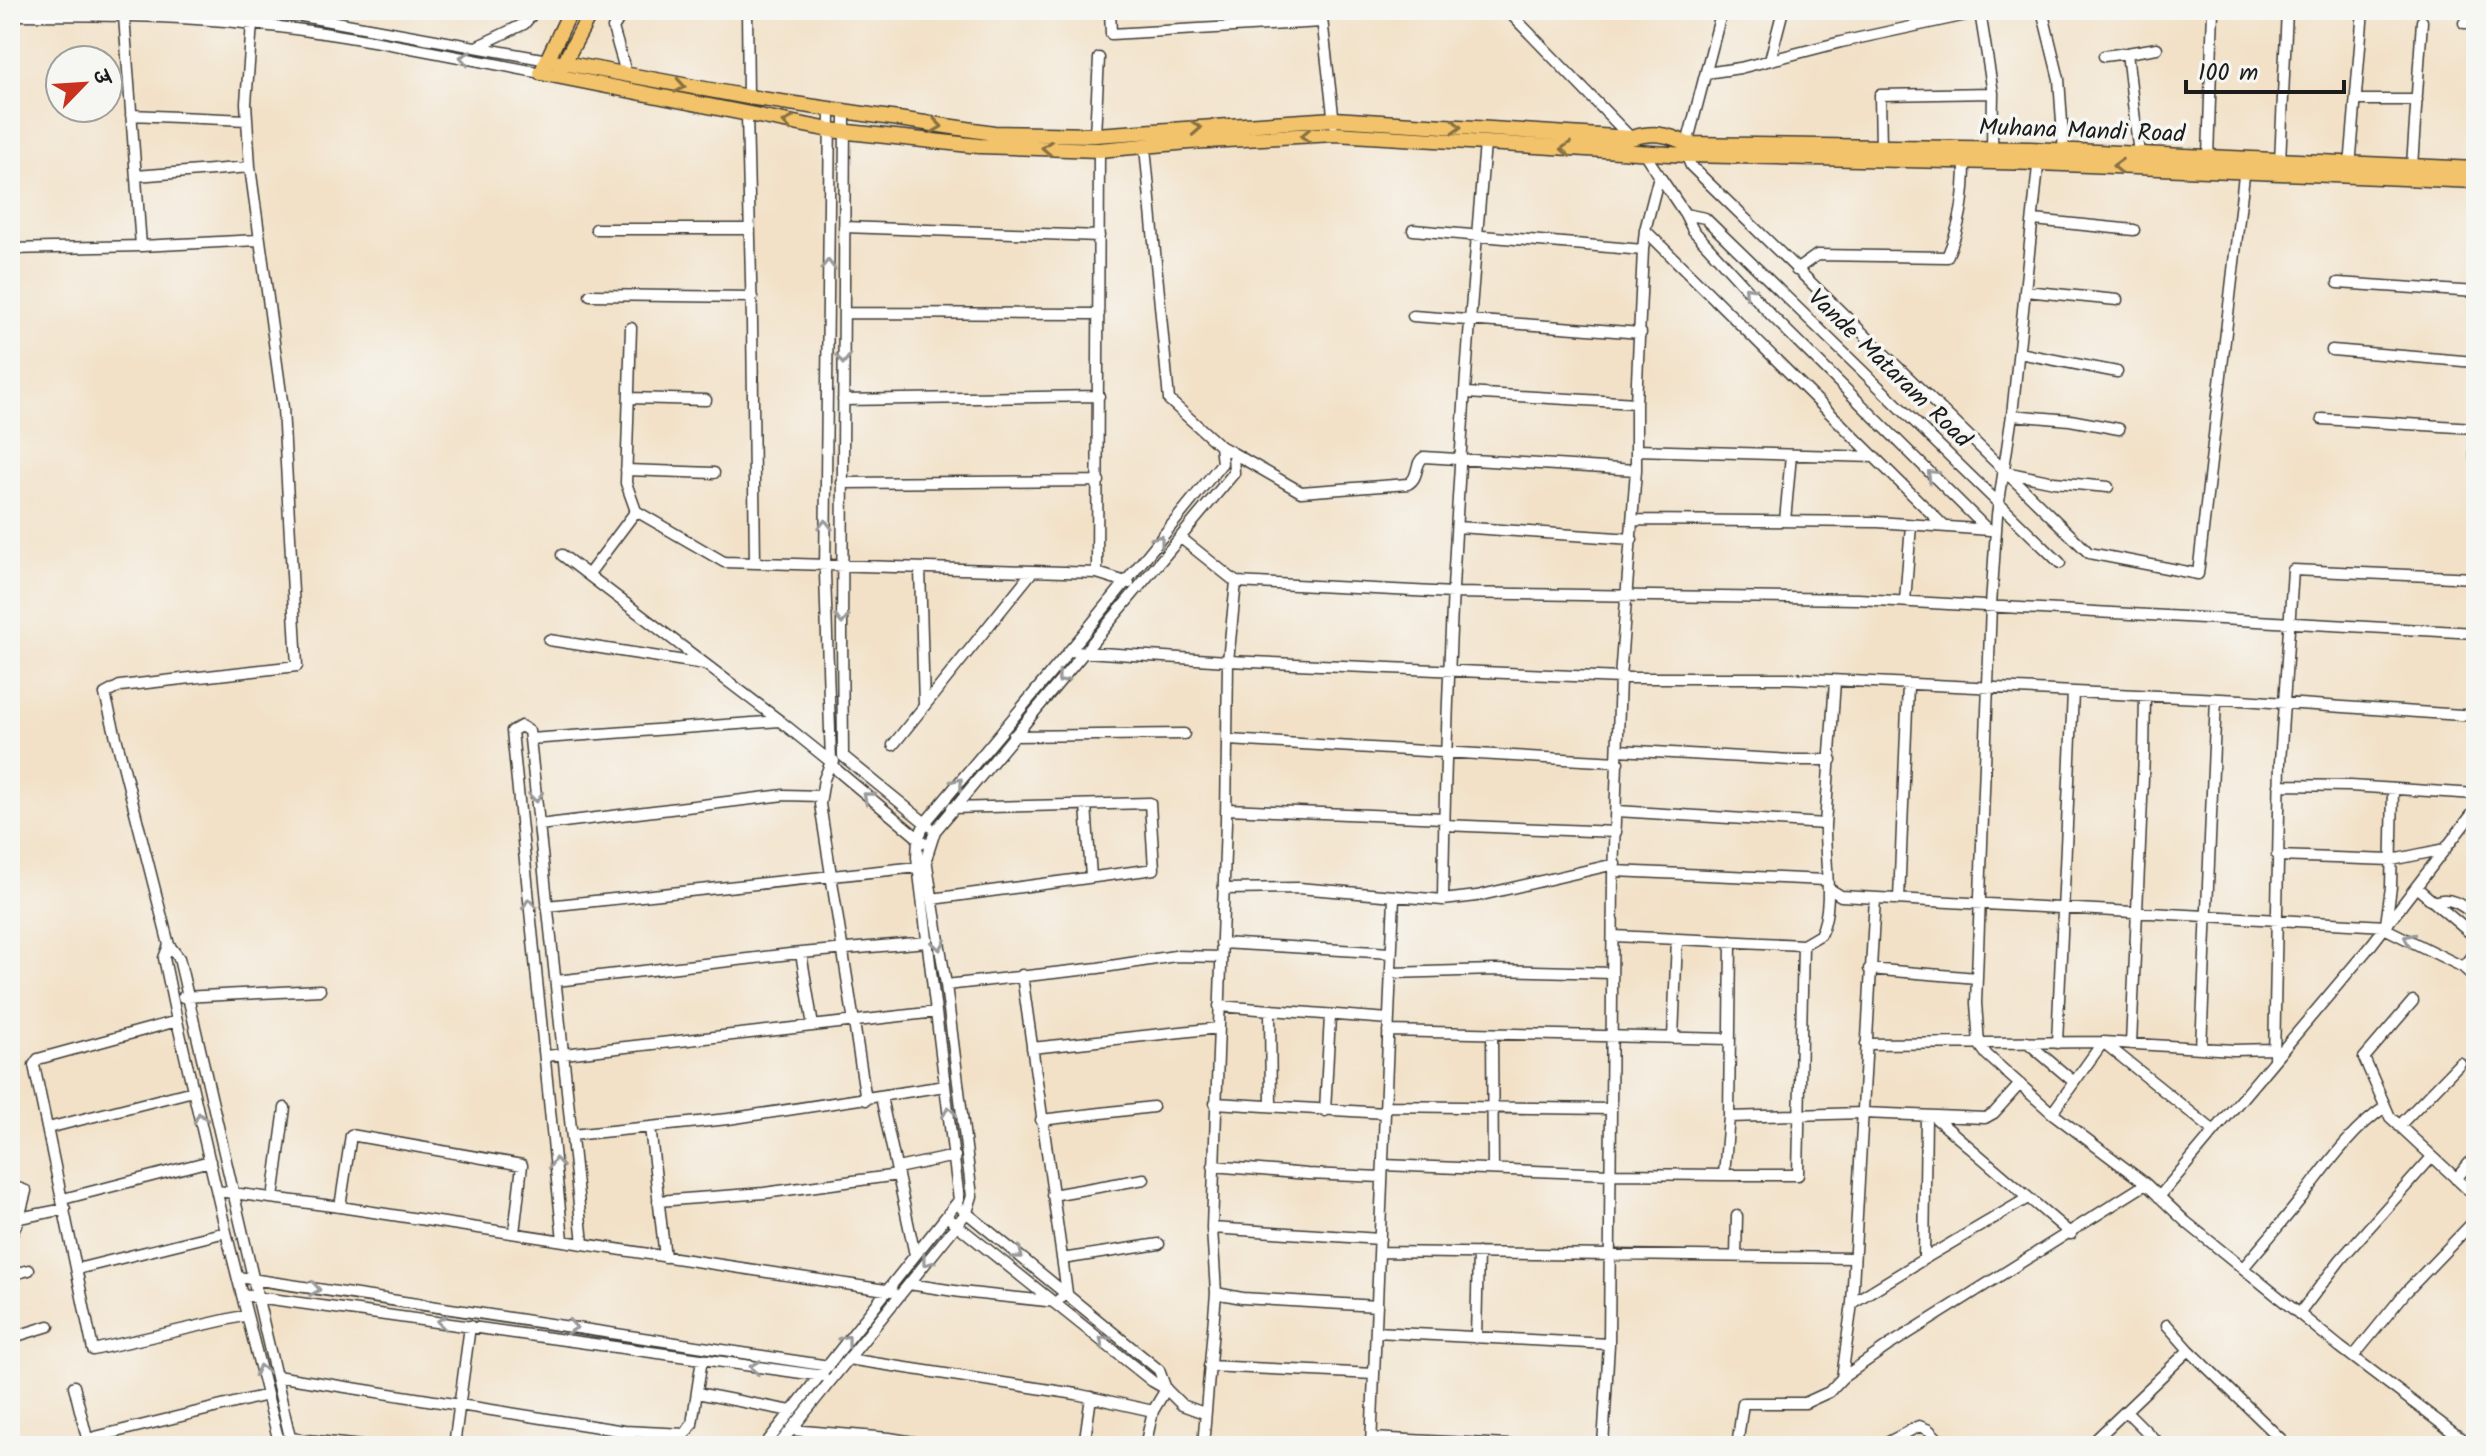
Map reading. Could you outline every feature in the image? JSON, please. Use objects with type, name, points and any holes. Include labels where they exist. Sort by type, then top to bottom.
[{"type":"main road","points":[[549,70],[571,10]]},
{"type":"main road","points":[[564,63],[592,10]]},
{"type":"main road","points":[[549,70],[564,63],[838,112],[994,133],[1095,135],[1334,127],[1631,138],[1649,133],[1666,134],[1686,150]]},
{"type":"main road","points":[[549,70],[747,115],[838,131],[979,146],[1099,150],[1334,127],[1485,144],[1644,153],[1686,150],[1965,161],[2039,156],[2350,170],[2476,181]]},
{"type":"main road","name":"Vande Mataram Road","points":[[1631,138],[1644,153]]},
{"type":"main road","name":"Muhana Mandi Road","points":[[1686,150],[1992,148],[2039,156],[2064,151],[2208,157],[2245,165],[2280,161],[2350,170],[2412,166],[2476,169]]},
{"type":"street","points":[[253,10],[246,103],[250,167],[283,408],[297,666],[120,686],[105,694],[169,945],[179,958],[291,1442],[361,1446]]},
{"type":"street","points":[[268,10],[514,54],[549,70]]},
{"type":"street","points":[[476,47],[524,24],[536,10]]},
{"type":"street","points":[[624,10],[613,28],[627,76]]},
{"type":"street","points":[[747,10],[748,97]]},
{"type":"street","points":[[1110,10],[1111,34],[1322,22]]},
{"type":"street","points":[[1321,10],[1334,127]]},
{"type":"street","name":"Vande Mataram Road","points":[[1507,10],[1631,138]]},
{"type":"street","points":[[1722,10],[1686,150],[1691,166],[2089,553],[2198,574],[2245,165]]},
{"type":"street","points":[[1770,60],[1783,10]]},
{"type":"street","points":[[2042,10],[2057,67],[2064,151]]},
{"type":"street","points":[[2208,157],[2213,10]]},
{"type":"street","points":[[2280,161],[2287,10]]},
{"type":"street","points":[[2350,170],[2363,10]]},
{"type":"street","points":[[1706,73],[1977,12],[1993,93],[1992,148]]},
{"type":"street","points":[[10,15],[124,16],[253,24],[329,34],[511,68],[549,70]]},
{"type":"street","points":[[124,16],[141,246]]},
{"type":"street","points":[[2412,166],[2422,21]]},
{"type":"street","points":[[2104,56],[2157,48]]},
{"type":"street","points":[[2127,53],[2139,154]]},
{"type":"street","points":[[511,68],[514,54]]},
{"type":"street","points":[[1095,135],[1099,58]]},
{"type":"street","points":[[1881,147],[1880,95],[1993,93]]},
{"type":"street","points":[[2357,100],[2417,100]]},
{"type":"street","points":[[838,112],[825,566],[831,762],[820,804],[866,1100]]},
{"type":"street","points":[[131,115],[247,120]]},
{"type":"street","points":[[747,115],[755,563]]},
{"type":"street","points":[[838,131],[844,227],[843,756]]},
{"type":"street","points":[[1443,900],[1453,593],[1476,235],[1485,144]]},
{"type":"street","points":[[1145,147],[1169,400],[1220,446],[1292,489],[1310,493],[1408,484],[1416,476],[1420,459],[1462,458],[1636,470]]},
{"type":"street","points":[[1097,573],[1099,150]]},
{"type":"street","name":"Vande Mataram Road","points":[[1644,153],[1693,230],[1772,316],[1992,530]]},
{"type":"street","points":[[2039,156],[2012,415],[1992,530],[1977,978],[1979,1044],[2052,1113],[2146,1184],[2353,1357],[2471,1446]]},
{"type":"street","points":[[1796,270],[1817,255],[1947,257],[1957,233],[1965,198],[1965,161]]},
{"type":"street","points":[[136,176],[250,167]]},
{"type":"street","points":[[1603,1446],[1609,1344],[1610,1037],[1620,678],[1634,520],[1643,250],[1659,176]]},
{"type":"street","points":[[2475,457],[2476,181]]},
{"type":"street","name":"Vande Mataram Road","points":[[1685,214],[1705,218],[2060,563]]},
{"type":"street","points":[[2034,220],[2134,230]]},
{"type":"street","points":[[844,227],[1099,236]]},
{"type":"street","points":[[596,229],[749,229]]},
{"type":"street","points":[[1413,230],[1643,250]]},
{"type":"street","points":[[1645,230],[1945,527]]},
{"type":"street","points":[[10,249],[258,240]]},
{"type":"street","points":[[2338,283],[2476,292]]},
{"type":"street","points":[[2025,291],[2117,300]]},
{"type":"street","points":[[590,295],[752,297]]},
{"type":"street","points":[[844,313],[1099,314]]},
{"type":"street","points":[[1413,316],[1641,333]]},
{"type":"street","points":[[631,328],[626,470],[628,495],[636,511],[724,562],[1097,573],[1127,581],[1136,591]]},
{"type":"street","points":[[2332,350],[2475,362]]},
{"type":"street","points":[[2019,353],[2117,372]]},
{"type":"street","points":[[1466,393],[1636,403]]},
{"type":"street","points":[[843,400],[1099,396]]},
{"type":"street","points":[[629,398],[706,400]]},
{"type":"street","points":[[2012,415],[2070,420],[2119,429]]},
{"type":"street","points":[[2322,419],[2475,428]]},
{"type":"street","points":[[1166,1389],[1159,1370],[962,1209],[918,867],[925,823],[1222,463],[1220,446]]},
{"type":"street","points":[[1636,450],[1875,457]]},
{"type":"street","points":[[923,842],[1234,473],[1233,453]]},
{"type":"street","points":[[1785,521],[1791,455]]},
{"type":"street","points":[[626,470],[714,473]]},
{"type":"street","points":[[2003,471],[2054,482],[2108,487]]},
{"type":"street","points":[[842,483],[1099,481]]},
{"type":"street","points":[[588,575],[636,511]]},
{"type":"street","points":[[1634,520],[1785,521],[1992,530]]},
{"type":"street","points":[[1905,601],[1911,525]]},
{"type":"street","points":[[1457,527],[1632,539]]},
{"type":"street","points":[[1181,538],[1236,582],[1453,593],[1780,596],[1905,601],[2476,633]]},
{"type":"street","points":[[562,555],[780,721],[923,842],[946,985],[972,1196],[915,1255],[764,1446]]},
{"type":"street","points":[[920,569],[924,705]]},
{"type":"street","points":[[2274,1055],[2279,785],[2293,570],[2476,578]]},
{"type":"street","points":[[893,745],[1032,572]]},
{"type":"street","points":[[1203,1446],[1216,1293],[1212,1228],[1213,1166],[1227,809],[1228,661],[1236,582]]},
{"type":"street","points":[[549,640],[706,664]]},
{"type":"street","points":[[1069,651],[1620,678],[1738,676],[2216,699],[2476,716]]},
{"type":"street","points":[[1614,936],[1803,945],[1820,935],[1824,928],[1827,884],[1825,824],[1835,681]]},
{"type":"street","points":[[1899,899],[1908,685]]},
{"type":"street","points":[[2057,1043],[2073,693]]},
{"type":"street","points":[[2131,1044],[2145,696]]},
{"type":"street","points":[[2201,1048],[2216,699]]},
{"type":"street","points":[[530,739],[780,721]]},
{"type":"street","points":[[563,1240],[512,731],[516,727],[526,727],[530,739],[583,1243]]},
{"type":"street","points":[[1013,736],[1184,734]]},
{"type":"street","points":[[1228,740],[1619,756],[1831,760]]},
{"type":"street","points":[[831,762],[843,756]]},
{"type":"street","points":[[843,756],[935,831]]},
{"type":"street","points":[[2279,785],[2476,794]]},
{"type":"street","points":[[2385,927],[2392,860],[2393,789]]},
{"type":"street","points":[[539,825],[784,795],[821,796]]},
{"type":"street","points":[[932,899],[1154,869],[1150,803],[952,808]]},
{"type":"street","points":[[1086,805],[1091,877]]},
{"type":"street","points":[[1227,809],[1616,832]]},
{"type":"street","points":[[2159,1197],[2274,1055],[2385,927],[2476,809]]},
{"type":"street","points":[[1617,811],[1825,824]]},
{"type":"street","points":[[2277,856],[2392,860],[2445,849]]},
{"type":"street","points":[[547,906],[918,867]]},
{"type":"street","points":[[1224,889],[1298,888],[1443,900],[1614,868],[1827,884],[1841,896],[2385,927],[2463,967],[2476,979]]},
{"type":"street","points":[[2416,887],[2473,935]]},
{"type":"street","points":[[1394,897],[1371,1442],[1526,1446]]},
{"type":"street","points":[[1842,1378],[1852,1303],[1875,898]]},
{"type":"street","points":[[2434,902],[2442,898],[2452,900],[2476,916]]},
{"type":"street","points":[[1673,1038],[1677,939]]},
{"type":"street","points":[[1724,1175],[1729,1117],[1731,941]]},
{"type":"street","points":[[556,981],[927,942]]},
{"type":"street","points":[[1221,943],[1391,953]]},
{"type":"street","points":[[169,945],[164,958],[177,1021],[280,1446]]},
{"type":"street","points":[[1383,1165],[1610,1174],[1798,1175],[1803,945]]},
{"type":"street","points":[[2463,967],[2476,950]]},
{"type":"street","points":[[801,953],[813,1026]]},
{"type":"street","points":[[946,985],[1175,956],[1221,957]]},
{"type":"street","points":[[1869,969],[1977,978]]},
{"type":"street","points":[[1391,973],[1495,970],[1612,973]]},
{"type":"street","points":[[1022,975],[1067,1293]]},
{"type":"street","points":[[173,998],[320,990]]},
{"type":"street","points":[[2413,1001],[2364,1058],[2390,1117],[2476,1197]]},
{"type":"street","points":[[1219,1006],[1389,1019]]},
{"type":"street","points":[[1270,1011],[1271,1106]]},
{"type":"street","points":[[546,1056],[936,1012]]},
{"type":"street","points":[[1325,1111],[1330,1016]]},
{"type":"street","points":[[177,1021],[38,1059],[34,1065],[93,1350],[247,1315]]},
{"type":"street","points":[[1032,1048],[1218,1028]]},
{"type":"street","points":[[1388,1031],[1730,1039]]},
{"type":"street","points":[[1492,1034],[1493,1169]]},
{"type":"street","points":[[2027,1042],[2074,1082]]},
{"type":"street","points":[[1866,1044],[2103,1042],[2274,1055]]},
{"type":"street","points":[[2052,1113],[2103,1042]]},
{"type":"street","points":[[2103,1042],[2214,1131]]},
{"type":"street","points":[[2399,1126],[2460,1063]]},
{"type":"street","points":[[1729,1117],[1863,1113],[1985,1118],[1994,1113],[2020,1084]]},
{"type":"street","points":[[572,1135],[866,1100],[945,1086]]},
{"type":"street","points":[[48,1128],[193,1091]]},
{"type":"street","points":[[881,1097],[915,1255]]},
{"type":"street","points":[[1215,1103],[1325,1111],[1611,1109]]},
{"type":"street","points":[[1041,1120],[1153,1107]]},
{"type":"street","points":[[2243,1268],[2362,1123],[2385,1107]]},
{"type":"street","points":[[273,1198],[285,1108]]},
{"type":"street","points":[[1929,1116],[2071,1234]]},
{"type":"street","points":[[1924,1259],[1929,1116]]},
{"type":"street","points":[[650,1127],[665,1257]]},
{"type":"street","points":[[340,1207],[351,1135],[522,1165],[514,1233]]},
{"type":"street","points":[[2456,1179],[2476,1155]]},
{"type":"street","points":[[658,1201],[764,1193],[897,1172],[955,1156]]},
{"type":"street","points":[[2299,1314],[2341,1259],[2432,1157]]},
{"type":"street","points":[[19,1218],[210,1161]]},
{"type":"street","points":[[1213,1166],[1382,1177]]},
{"type":"street","points":[[1052,1195],[1144,1179]]},
{"type":"street","points":[[1737,1446],[1743,1403],[1805,1403],[1829,1392],[1842,1378],[1888,1346],[2071,1234],[2146,1184]]},
{"type":"street","points":[[10,1185],[26,1191],[10,1239]]},
{"type":"street","points":[[217,1191],[563,1240],[901,1293]]},
{"type":"street","points":[[1852,1303],[2028,1198]]},
{"type":"street","points":[[1736,1256],[1737,1216]]},
{"type":"street","points":[[2353,1357],[2405,1293],[2476,1219]]},
{"type":"street","points":[[778,1446],[909,1284],[952,1220]]},
{"type":"street","points":[[952,1220],[1166,1389],[1182,1405],[1204,1413]]},
{"type":"street","points":[[1212,1228],[1380,1239]]},
{"type":"street","points":[[77,1269],[226,1232]]},
{"type":"street","points":[[1062,1259],[1159,1244]]},
{"type":"street","points":[[1379,1252],[1854,1258]]},
{"type":"street","points":[[1476,1338],[1478,1253]]},
{"type":"street","points":[[10,1275],[29,1270]]},
{"type":"street","points":[[238,1277],[827,1366],[844,1363],[1091,1397],[1153,1411]]},
{"type":"street","points":[[909,1284],[1056,1302],[1067,1293]]},
{"type":"street","points":[[1216,1293],[1242,1298],[1377,1306]]},
{"type":"street","points":[[242,1295],[833,1378]]},
{"type":"street","points":[[2167,1325],[2288,1446]]},
{"type":"street","points":[[10,1338],[49,1326]]},
{"type":"street","points":[[454,1446],[470,1326]]},
{"type":"street","points":[[1376,1332],[1609,1344]]},
{"type":"street","points":[[2089,1446],[2189,1350]]},
{"type":"street","points":[[276,1376],[624,1431],[685,1434],[692,1424],[702,1359]]},
{"type":"street","points":[[1209,1366],[1374,1374]]},
{"type":"street","points":[[74,1386],[88,1442],[267,1395]]},
{"type":"street","points":[[1145,1446],[1153,1411],[1166,1389]]},
{"type":"street","points":[[697,1393],[791,1411]]},
{"type":"street","points":[[1084,1446],[1091,1397]]},
{"type":"street","points":[[2126,1411],[2161,1446]]},
{"type":"street","points":[[1881,1446],[1919,1426],[1929,1430],[1945,1446]]},
{"type":"street","points":[[791,1430],[889,1438],[938,1446]]},
{"type":"street","points":[[622,1446],[624,1431]]}]
